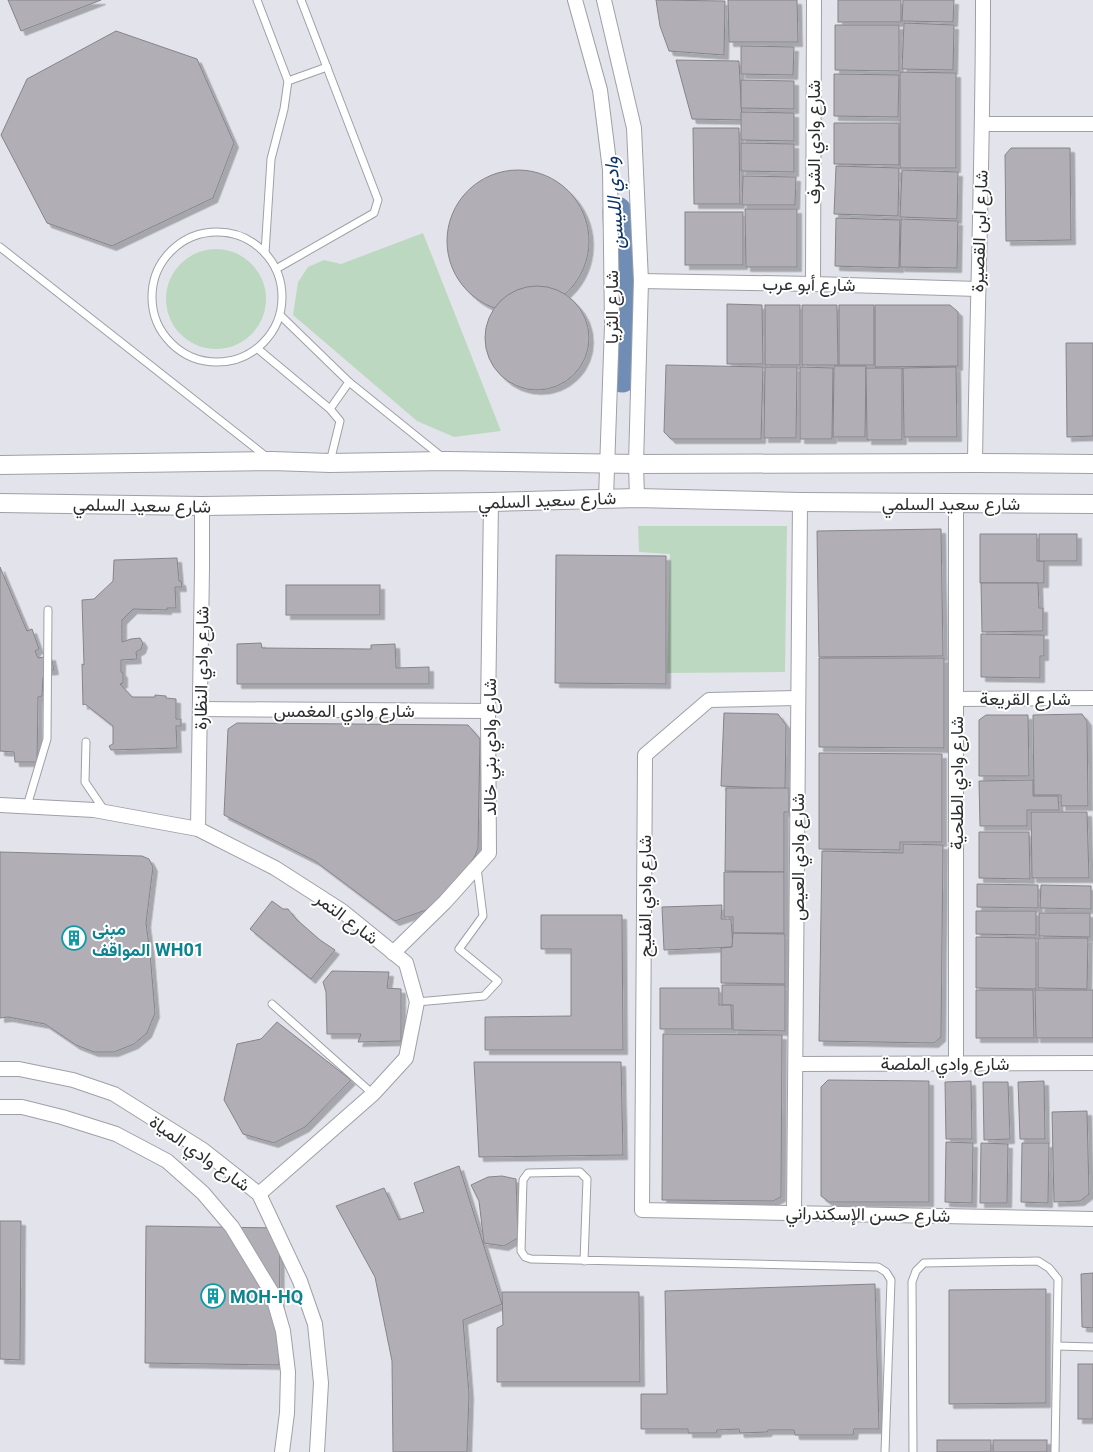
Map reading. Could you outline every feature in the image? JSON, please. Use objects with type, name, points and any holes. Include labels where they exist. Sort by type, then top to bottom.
[{"type":"street","name":"شارع الثريا","points":[[575,0],[600,90],[610,170],[612,325],[606,498]]},
{"type":"street","name":"شارع الثريا","points":[[604,0],[634,128],[641,281],[636,464],[637,498]]},
{"type":"street","name":"شارع وادي الشرف","points":[[813,284],[814,0]]},
{"type":"street","name":"شارع ابن القصيرة","points":[[975,463],[983,124],[983,0]]},
{"type":"street","points":[[983,124],[1093,124]]},
{"type":"street","name":"شارع أبو عرب","points":[[641,281],[978,289]]},
{"type":"street","name":"شارع سعيد السلمي","points":[[0,465],[272,461],[330,463],[446,461],[607,464],[1093,464]]},
{"type":"street","name":"شارع سعيد السلمي","points":[[0,503],[202,506],[637,498],[800,502],[1093,504]]},
{"type":"street","name":"شارع وادي بني خالد","points":[[393,953],[445,902],[489,853],[488,711],[492,502]]},
{"type":"street","name":"شارع وادي العيص","points":[[794,1213],[797,1064],[800,502]]},
{"type":"street","name":"شارع وادي الطلحية","points":[[956,503],[956,1063]]},
{"type":"street","name":"شارع وادي النظارة","points":[[198,829],[202,506]]},
{"type":"street","name":"شارع وادي الفليح","points":[[642,1210],[645,755],[709,700],[798,698]]},
{"type":"street","name":"شارع القريعة","points":[[956,699],[1093,698]]},
{"type":"street","name":"شارع وادي المغمس","points":[[200,709],[488,711]]},
{"type":"street","name":"شارع التمر","points":[[0,805],[105,812],[198,829],[275,868],[342,911],[406,964],[417,1002],[406,1058],[373,1094],[259,1194]]},
{"type":"street","name":"شارع وادي الملصة","points":[[797,1064],[1093,1063]]},
{"type":"street","name":"شارع وادي المياة","points":[[0,1069],[19,1070],[73,1080],[114,1094],[203,1150],[259,1194],[300,1281],[315,1324],[321,1383],[317,1452]]},
{"type":"street","name":"شارع وادي المياة","points":[[0,1107],[22,1107],[116,1134],[167,1160],[203,1193],[232,1227],[272,1293],[283,1331],[288,1372],[282,1452]]},
{"type":"street","name":"شارع حسن الإسكندراني","points":[[642,1210],[1093,1219]]},
{"type":"lane","points":[[257,0],[288,81],[284,109],[271,160],[265,254]]},
{"type":"lane","points":[[276,268],[374,213],[378,200],[301,0]]},
{"type":"lane","points":[[288,81],[327,67]]},
{"type":"lane","points":[[209,233],[225,233],[240,236],[254,243],[276,268],[282,286],[282,316],[270,336],[258,349],[236,360],[223,362],[198,360],[187,355],[172,344],[160,329],[155,318],[152,293],[158,268],[174,248],[196,236],[209,233]]},
{"type":"lane","points":[[0,247],[272,461]]},
{"type":"lane","points":[[282,316],[349,382],[446,461]]},
{"type":"lane","points":[[258,349],[330,409],[340,421],[330,463]]},
{"type":"lane","points":[[330,409],[349,382]]},
{"type":"lane","points":[[27,806],[47,738],[48,610]]},
{"type":"lane","points":[[86,742],[85,782],[105,812]]},
{"type":"lane","points":[[417,1002],[484,996],[498,981],[459,949],[483,916],[477,867]]},
{"type":"lane","points":[[272,1004],[373,1094]]},
{"type":"lane","points":[[584,1261],[587,1179],[580,1172],[528,1173],[523,1180],[521,1251],[525,1257],[531,1259],[584,1261],[878,1267],[886,1272],[890,1280],[885,1452]]},
{"type":"lane","points":[[913,1452],[912,1282],[916,1271],[924,1262],[1038,1261],[1049,1268],[1058,1279],[1055,1452]]},
{"type":"lane","points":[[1057,1346],[1093,1347]]},
{"type":"green space","points":[[423,233],[501,431],[454,437],[417,421],[293,315],[298,282],[308,267],[324,260],[341,264]]},
{"type":"green space","points":[[216,249],[235,253],[251,264],[262,280],[266,299],[262,318],[251,334],[235,345],[216,349],[197,345],[181,334],[170,318],[166,299],[170,280],[181,264],[197,253]]},
{"type":"green space","points":[[638,526],[787,526],[785,672],[667,673],[670,554],[639,552]]},
{"type":"building","points":[[8,0],[101,0],[21,31]]},
{"type":"building","points":[[656,0],[725,1],[724,55],[669,51],[660,26]]},
{"type":"building","points":[[728,0],[797,0],[798,42],[729,42]]},
{"type":"building","points":[[838,0],[901,0],[901,22],[838,22]]},
{"type":"building","points":[[903,0],[954,0],[953,22],[902,21]]},
{"type":"building","points":[[904,23],[954,25],[953,70],[902,69]]},
{"type":"building","points":[[835,25],[899,25],[899,71],[835,70]]},
{"type":"building","points":[[116,31],[197,59],[234,143],[213,198],[112,246],[47,223],[1,135],[27,79]]},
{"type":"building","points":[[741,46],[794,47],[793,75],[741,74]]},
{"type":"building","points":[[676,60],[739,61],[742,120],[692,119]]},
{"type":"building","points":[[900,72],[956,73],[956,168],[900,168]]},
{"type":"building","points":[[834,74],[899,75],[898,117],[834,116]]},
{"type":"building","points":[[741,80],[794,81],[794,109],[741,108]]},
{"type":"building","points":[[741,112],[794,113],[794,141],[741,140]]},
{"type":"building","points":[[834,123],[899,123],[899,165],[834,164]]},
{"type":"building","points":[[693,128],[739,128],[740,204],[694,204]]},
{"type":"building","points":[[741,143],[794,144],[794,172],[741,171]]},
{"type":"building","points":[[1011,148],[1070,148],[1071,240],[1006,241],[1005,155]]},
{"type":"building","points":[[836,166],[899,168],[898,216],[834,214]]},
{"type":"building","points":[[518,170],[545,176],[557,182],[568,191],[577,202],[583,214],[589,241],[583,268],[577,280],[568,291],[557,300],[545,306],[518,312],[491,306],[479,300],[468,291],[459,280],[453,268],[447,241],[453,214],[459,202],[468,191],[479,182],[491,176]]},
{"type":"building","points":[[902,170],[958,172],[957,219],[900,217]]},
{"type":"building","points":[[743,176],[796,177],[795,205],[742,205]]},
{"type":"building","points":[[745,209],[797,209],[797,267],[746,267]]},
{"type":"building","points":[[685,212],[743,212],[743,265],[685,265]]},
{"type":"building","points":[[836,218],[900,220],[899,268],[835,266]]},
{"type":"building","points":[[901,219],[958,221],[957,268],[900,267]]},
{"type":"building","points":[[537,286],[557,290],[574,301],[585,318],[589,338],[585,358],[574,375],[557,386],[537,390],[517,386],[500,375],[489,358],[485,338],[489,318],[500,301],[517,290]]},
{"type":"building","points":[[727,304],[762,305],[763,364],[727,364]]},
{"type":"building","points":[[765,305],[800,305],[800,365],[765,365]]},
{"type":"building","points":[[802,305],[837,305],[838,365],[802,365]]},
{"type":"building","points":[[839,305],[874,305],[874,365],[839,365]]},
{"type":"building","points":[[875,305],[950,305],[958,312],[958,366],[875,367]]},
{"type":"building","points":[[1066,343],[1093,343],[1093,436],[1067,437]]},
{"type":"building","points":[[666,365],[763,367],[761,439],[671,439],[664,432]]},
{"type":"building","points":[[834,366],[866,366],[865,437],[833,437]]},
{"type":"building","points":[[765,367],[797,367],[796,438],[764,438]]},
{"type":"building","points":[[800,367],[833,368],[832,439],[800,439]]},
{"type":"building","points":[[956,367],[957,437],[904,437],[903,368]]},
{"type":"building","points":[[866,368],[902,368],[902,440],[867,440]]},
{"type":"building","points":[[941,529],[943,656],[819,657],[817,531]]},
{"type":"building","points":[[980,534],[1037,534],[1037,561],[1044,561],[1044,583],[980,583]]},
{"type":"building","points":[[1039,534],[1077,534],[1077,561],[1039,561]]},
{"type":"building","points":[[556,555],[666,556],[666,684],[555,683]]},
{"type":"building","points":[[177,558],[179,581],[181,581],[182,587],[175,587],[176,608],[167,608],[167,610],[133,609],[122,620],[122,642],[140,638],[143,643],[141,649],[136,652],[137,659],[121,660],[123,683],[120,684],[132,697],[155,697],[155,695],[176,699],[176,719],[181,719],[181,726],[176,726],[177,748],[111,750],[109,746],[113,744],[113,726],[85,704],[83,705],[82,600],[94,599],[113,581],[114,560]]},
{"type":"building","points":[[0,567],[27,631],[32,629],[39,649],[35,651],[38,658],[51,656],[54,670],[44,671],[46,679],[43,678],[42,696],[38,697],[37,762],[15,762],[14,752],[0,751]]},
{"type":"building","points":[[981,583],[1038,583],[1039,608],[1043,608],[1043,631],[982,632]]},
{"type":"building","points":[[286,585],[380,585],[380,615],[286,615]]},
{"type":"building","points":[[981,634],[1044,635],[1044,656],[1040,656],[1040,678],[981,677]]},
{"type":"building","points":[[261,643],[262,648],[371,649],[371,645],[395,644],[396,668],[429,667],[429,684],[237,684],[237,644]]},
{"type":"building","points":[[819,658],[944,658],[944,748],[819,747]]},
{"type":"building","points":[[724,713],[778,714],[786,725],[785,789],[721,786]]},
{"type":"building","points":[[1082,714],[1087,721],[1088,806],[1061,806],[1061,795],[1034,795],[1033,715]]},
{"type":"building","points":[[986,715],[1028,715],[1029,776],[979,776],[979,720]]},
{"type":"building","points":[[237,723],[468,725],[480,739],[478,848],[475,856],[467,868],[429,909],[395,921],[315,861],[224,815],[228,729]]},
{"type":"building","points":[[819,753],[942,754],[942,842],[900,842],[900,850],[819,849]]},
{"type":"building","points":[[1033,780],[1033,796],[1058,796],[1059,810],[1027,810],[1027,826],[980,826],[979,781]]},
{"type":"building","points":[[726,788],[789,788],[789,812],[784,812],[784,872],[725,871]]},
{"type":"building","points":[[1031,812],[1087,812],[1089,878],[1032,878]]},
{"type":"building","points":[[979,832],[1029,832],[1030,879],[979,878]]},
{"type":"building","points":[[903,844],[943,845],[941,1037],[934,1043],[819,1041],[822,851],[903,853]]},
{"type":"building","name":"مبنى المواقف WH01","points":[[0,852],[142,856],[149,859],[153,867],[146,923],[155,1013],[147,1033],[134,1044],[114,1052],[94,1052],[76,1045],[45,1024],[8,1017],[0,1018]]},
{"type":"building","points":[[724,872],[784,872],[784,933],[733,933],[733,917],[724,917]]},
{"type":"building","points":[[977,884],[1038,885],[1038,908],[977,907]]},
{"type":"building","points":[[1041,885],[1091,886],[1091,909],[1040,908]]},
{"type":"building","points":[[272,901],[283,909],[288,909],[296,919],[320,940],[335,950],[311,979],[250,929]]},
{"type":"building","points":[[722,905],[721,919],[731,919],[733,947],[664,950],[662,907]]},
{"type":"building","points":[[976,911],[1036,911],[1036,935],[976,934]]},
{"type":"building","points":[[1039,913],[1090,913],[1090,937],[1039,936]]},
{"type":"building","points":[[541,915],[622,915],[623,1050],[485,1050],[485,1017],[571,1016],[571,949],[541,949]]},
{"type":"building","points":[[733,933],[785,934],[785,984],[721,983],[721,948],[732,947]]},
{"type":"building","points":[[976,937],[1036,938],[1036,989],[976,988]]},
{"type":"building","points":[[1038,938],[1088,938],[1087,989],[1038,988]]},
{"type":"building","points":[[332,971],[389,972],[387,988],[401,989],[401,1041],[358,1042],[361,1034],[327,1034],[326,992],[323,982]]},
{"type":"building","points":[[722,985],[785,985],[785,1031],[733,1030],[733,1005],[722,1005]]},
{"type":"building","points":[[660,988],[719,988],[719,1005],[731,1005],[732,1029],[660,1029]]},
{"type":"building","points":[[976,990],[1033,990],[1034,1038],[976,1038]]},
{"type":"building","points":[[1035,990],[1093,990],[1093,1038],[1036,1038]]},
{"type":"building","points":[[277,1022],[351,1080],[305,1127],[274,1143],[243,1134],[224,1100],[237,1044],[261,1039]]},
{"type":"building","points":[[663,1034],[782,1035],[781,1197],[773,1201],[662,1200]]},
{"type":"building","points":[[474,1062],[621,1062],[623,1155],[479,1157]]},
{"type":"building","points":[[828,1080],[929,1081],[929,1202],[829,1202],[821,1196],[821,1087]]},
{"type":"building","points":[[971,1081],[972,1139],[946,1139],[945,1082]]},
{"type":"building","points":[[1044,1081],[1045,1139],[1020,1139],[1018,1082]]},
{"type":"building","points":[[983,1082],[1008,1082],[1010,1139],[984,1140]]},
{"type":"building","points":[[1087,1111],[1089,1194],[1080,1201],[1054,1202],[1052,1112]]},
{"type":"building","points":[[946,1142],[973,1143],[972,1203],[945,1202]]},
{"type":"building","points":[[981,1143],[1008,1144],[1007,1203],[980,1203]]},
{"type":"building","points":[[1022,1143],[1049,1143],[1048,1203],[1021,1202]]},
{"type":"building","points":[[459,1166],[502,1304],[463,1320],[469,1394],[467,1452],[393,1452],[392,1361],[375,1277],[336,1206],[384,1188],[399,1220],[424,1212],[414,1183]]},
{"type":"building","points":[[502,1176],[516,1179],[518,1238],[504,1246],[484,1243],[479,1201],[471,1185],[488,1177]]},
{"type":"building","points":[[0,1221],[21,1221],[20,1360],[0,1359]]},
{"type":"building","name":"MOH-HQ","points":[[146,1226],[280,1228],[279,1365],[145,1363]]},
{"type":"building","points":[[1093,1273],[1093,1328],[1082,1327],[1081,1274]]},
{"type":"building","points":[[875,1284],[879,1429],[854,1429],[853,1435],[795,1435],[794,1430],[740,1433],[739,1429],[717,1430],[716,1433],[688,1433],[688,1429],[641,1429],[641,1394],[667,1394],[665,1291]]},
{"type":"building","points":[[1046,1289],[1046,1403],[949,1404],[949,1290]]},
{"type":"building","points":[[502,1292],[639,1292],[640,1382],[497,1382],[497,1328],[503,1325]]},
{"type":"building","points":[[1078,1364],[1093,1364],[1093,1419],[1078,1419]]},
{"type":"building","points":[[937,1440],[991,1440],[991,1452],[937,1452]]},
{"type":"building","points":[[993,1440],[1047,1440],[1047,1452],[993,1452]]},
{"type":"waterway","name":"وادي الليسن","points":[[617,211],[622,378]]},
{"type":"place","name":"مبنى المواقف WH01","points":[[74,938]]},
{"type":"place","name":"MOH-HQ","points":[[213,1296]]}]
